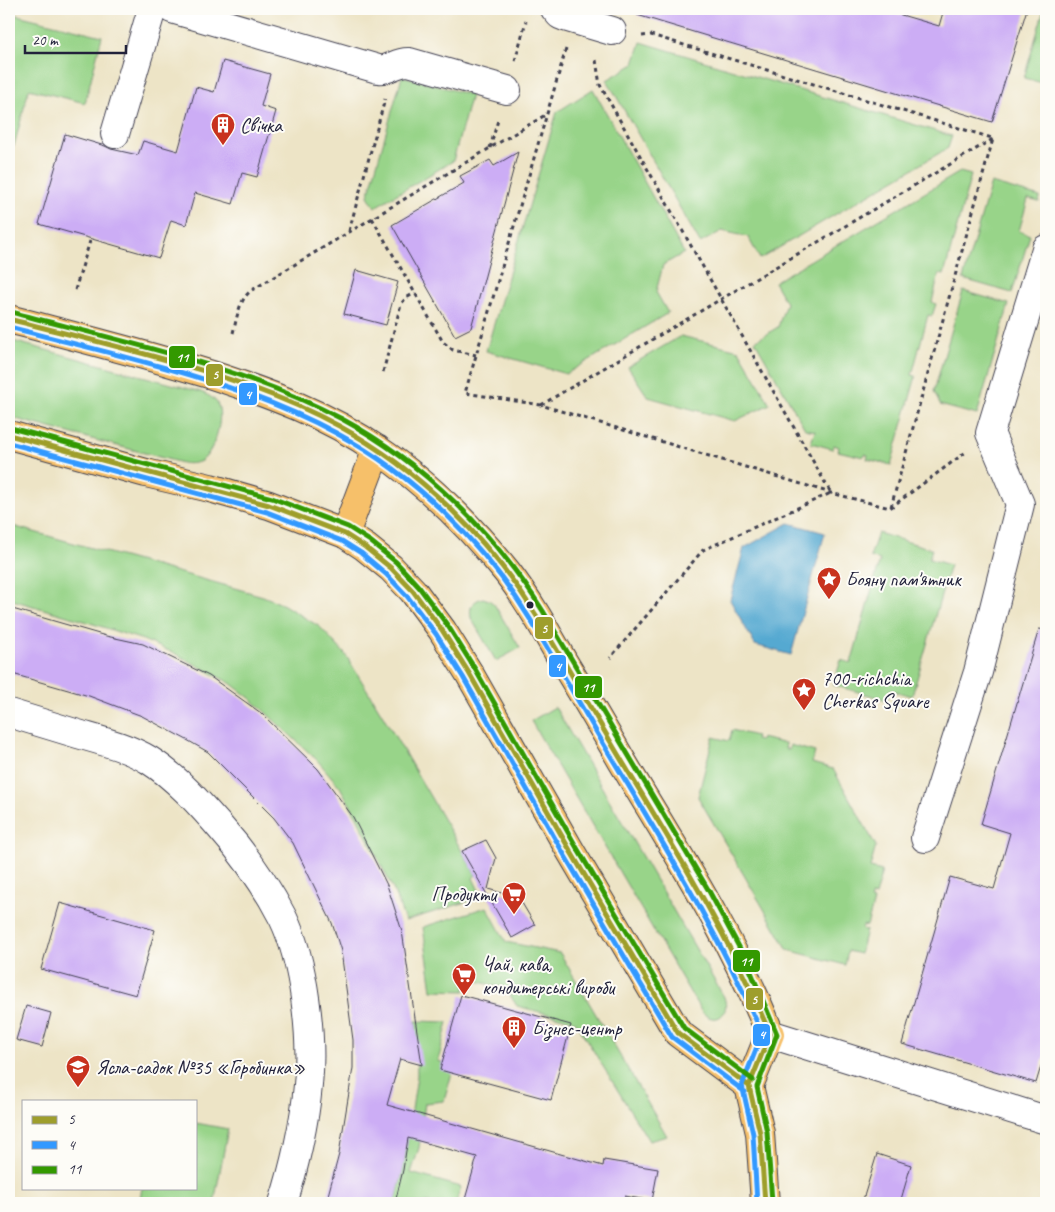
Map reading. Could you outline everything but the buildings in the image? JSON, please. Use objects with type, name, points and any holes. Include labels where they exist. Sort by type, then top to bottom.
[{"type":"main road","points":[[9,318],[176,364],[244,386],[313,413],[377,449],[411,474],[444,502],[508,573],[530,605],[734,952],[755,995],[770,1034],[748,1086],[760,1133],[765,1203]]},
{"type":"main road","points":[[9,435],[146,474],[210,488],[260,502],[345,534],[391,568],[413,591],[442,630],[490,708],[566,844],[678,1033],[748,1086]]},
{"type":"main road","points":[[345,534],[377,449]]},
{"type":"street","points":[[115,134],[152,9]]},
{"type":"street","points":[[172,9],[378,69],[384,70],[403,61],[507,90]]},
{"type":"street","points":[[925,838],[978,672],[1020,504],[990,433],[1041,287],[1046,249]]},
{"type":"street","points":[[9,713],[112,744],[132,752],[162,770],[196,801],[230,839],[255,872],[283,918],[292,940],[302,976],[309,1060],[308,1084],[303,1115],[283,1203]]},
{"type":"street","points":[[770,1034],[1046,1120]]},
{"type":"path","points":[[583,21],[547,114],[465,393],[541,405],[831,493],[890,508]]},
{"type":"path","points":[[583,21],[636,37],[651,35],[993,139]]},
{"type":"path","points":[[583,21],[600,85],[831,493]]},
{"type":"path","points":[[349,231],[395,64]]},
{"type":"path","points":[[233,333],[246,294],[547,114]]},
{"type":"path","points":[[541,405],[993,139]]},
{"type":"path","points":[[890,508],[993,139]]},
{"type":"path","points":[[372,218],[448,347],[476,355]]},
{"type":"path","points":[[76,290],[90,241]]},
{"type":"path","points":[[383,372],[401,304],[406,298],[415,293]]},
{"type":"path","points":[[890,508],[990,433]]},
{"type":"path","points":[[610,658],[703,550],[831,493]]},
{"type":"green space","points":[[1044,9],[1046,9],[1046,84],[1024,78]]},
{"type":"green space","points":[[9,13],[102,36],[85,103],[29,89],[14,146],[9,144]]},
{"type":"green space","points":[[641,42],[952,136],[948,148],[760,259],[748,237],[722,231],[700,243],[607,80],[634,64]]},
{"type":"green space","points":[[402,76],[471,95],[453,161],[375,207],[368,196]]},
{"type":"green space","points":[[593,89],[684,253],[663,265],[656,292],[668,313],[566,374],[486,351],[557,112]]},
{"type":"green space","points":[[960,172],[971,175],[944,275],[939,274],[932,302],[936,304],[932,316],[928,315],[912,375],[916,376],[891,465],[867,459],[868,455],[865,454],[863,457],[838,451],[839,447],[834,445],[833,449],[811,443],[815,431],[805,429],[755,341],[778,327],[786,303],[774,282]]},
{"type":"green space","points":[[991,183],[1040,197],[1039,202],[1028,199],[1019,231],[1030,235],[1012,293],[963,279]]},
{"type":"green space","points":[[963,291],[1009,304],[977,415],[940,405],[934,391]]},
{"type":"green space","points":[[681,336],[739,350],[770,404],[735,421],[648,397],[628,367]]},
{"type":"green space","points":[[9,340],[208,395],[217,403],[220,417],[217,434],[210,451],[201,461],[192,464],[182,463],[9,417]]},
{"type":"green space","points":[[9,525],[263,596],[284,605],[320,627],[345,654],[382,714],[476,875],[473,878],[482,897],[405,921],[393,889],[340,787],[317,760],[251,699],[230,683],[174,653],[143,640],[9,599]]},
{"type":"green space","points":[[878,533],[932,549],[929,559],[950,565],[912,696],[890,690],[887,700],[833,685],[841,660],[851,663],[880,560],[870,557]]},
{"type":"green space","points":[[483,598],[494,604],[520,648],[496,661],[471,618],[470,611],[472,605]]},
{"type":"green space","points":[[555,707],[724,997],[725,1009],[720,1017],[711,1018],[701,1011],[531,721]]},
{"type":"green space","points":[[732,730],[756,736],[755,740],[760,741],[761,738],[786,744],[785,749],[789,749],[790,745],[815,752],[812,763],[833,769],[876,846],[870,868],[882,871],[875,896],[872,895],[870,900],[874,901],[867,926],[863,925],[862,929],[866,930],[860,954],[848,951],[845,965],[788,950],[698,797],[713,737],[729,741]]},
{"type":"green space","points":[[487,907],[506,942],[560,953],[667,1136],[649,1141],[575,1021],[517,1006],[506,989],[466,978],[465,991],[432,990],[423,927]]},
{"type":"green space","points":[[416,1021],[448,1022],[438,1061],[454,1066],[444,1101],[425,1103],[419,1148],[411,1173],[461,1187],[456,1203],[395,1203],[403,1170],[417,1076]]},
{"type":"green space","points":[[198,1123],[228,1129],[214,1203],[139,1203],[142,1190],[198,1190]]},
{"type":"water","points":[[789,523],[825,533],[791,655],[755,645],[730,600],[744,548]]},
{"type":"transit line","name":"11","points":[[11,312],[180,356],[304,400],[342,419],[401,457],[455,502],[502,554],[524,582],[543,611],[709,891],[746,960],[777,1034],[757,1087],[767,1132],[772,1202]]},
{"type":"transit line","name":"5","points":[[9,319],[178,363],[220,376],[301,407],[339,426],[397,463],[450,508],[474,533],[496,559],[536,615],[723,935],[770,1034],[749,1086],[760,1133],[765,1203]]},
{"type":"transit line","name":"4","points":[[9,327],[176,371],[258,398],[298,414],[336,433],[393,469],[420,490],[469,538],[491,564],[530,619],[681,875],[748,1001],[762,1034],[742,1085],[753,1134],[757,1203]]},
{"type":"transit line","name":"11","points":[[11,428],[272,498],[348,527],[370,541],[396,562],[419,587],[448,626],[475,669],[577,848],[684,1028],[753,1080]]},
{"type":"transit line","name":"5","points":[[9,435],[269,505],[345,534],[391,568],[413,591],[442,630],[469,673],[571,852],[678,1033],[749,1086]]},
{"type":"transit line","name":"4","points":[[9,443],[267,512],[342,541],[361,553],[386,574],[407,596],[436,634],[463,677],[565,856],[672,1037],[745,1092]]},
{"type":"place","name":"Свічка","points":[[223,146]]},
{"type":"place","name":"Бояну пам'ятник","points":[[829,600]]},
{"type":"place","name":"700-richchia Cherkas Square","points":[[804,711]]},
{"type":"place","name":"Продукти","points":[[514,915]]},
{"type":"place","name":"Чай, кава, кондитерські вироби","points":[[464,996]]},
{"type":"place","name":"Бізнес-центр","points":[[514,1049]]},
{"type":"place","name":"Ясла-садок №35 «Горобинка»","points":[[78,1088]]}]
